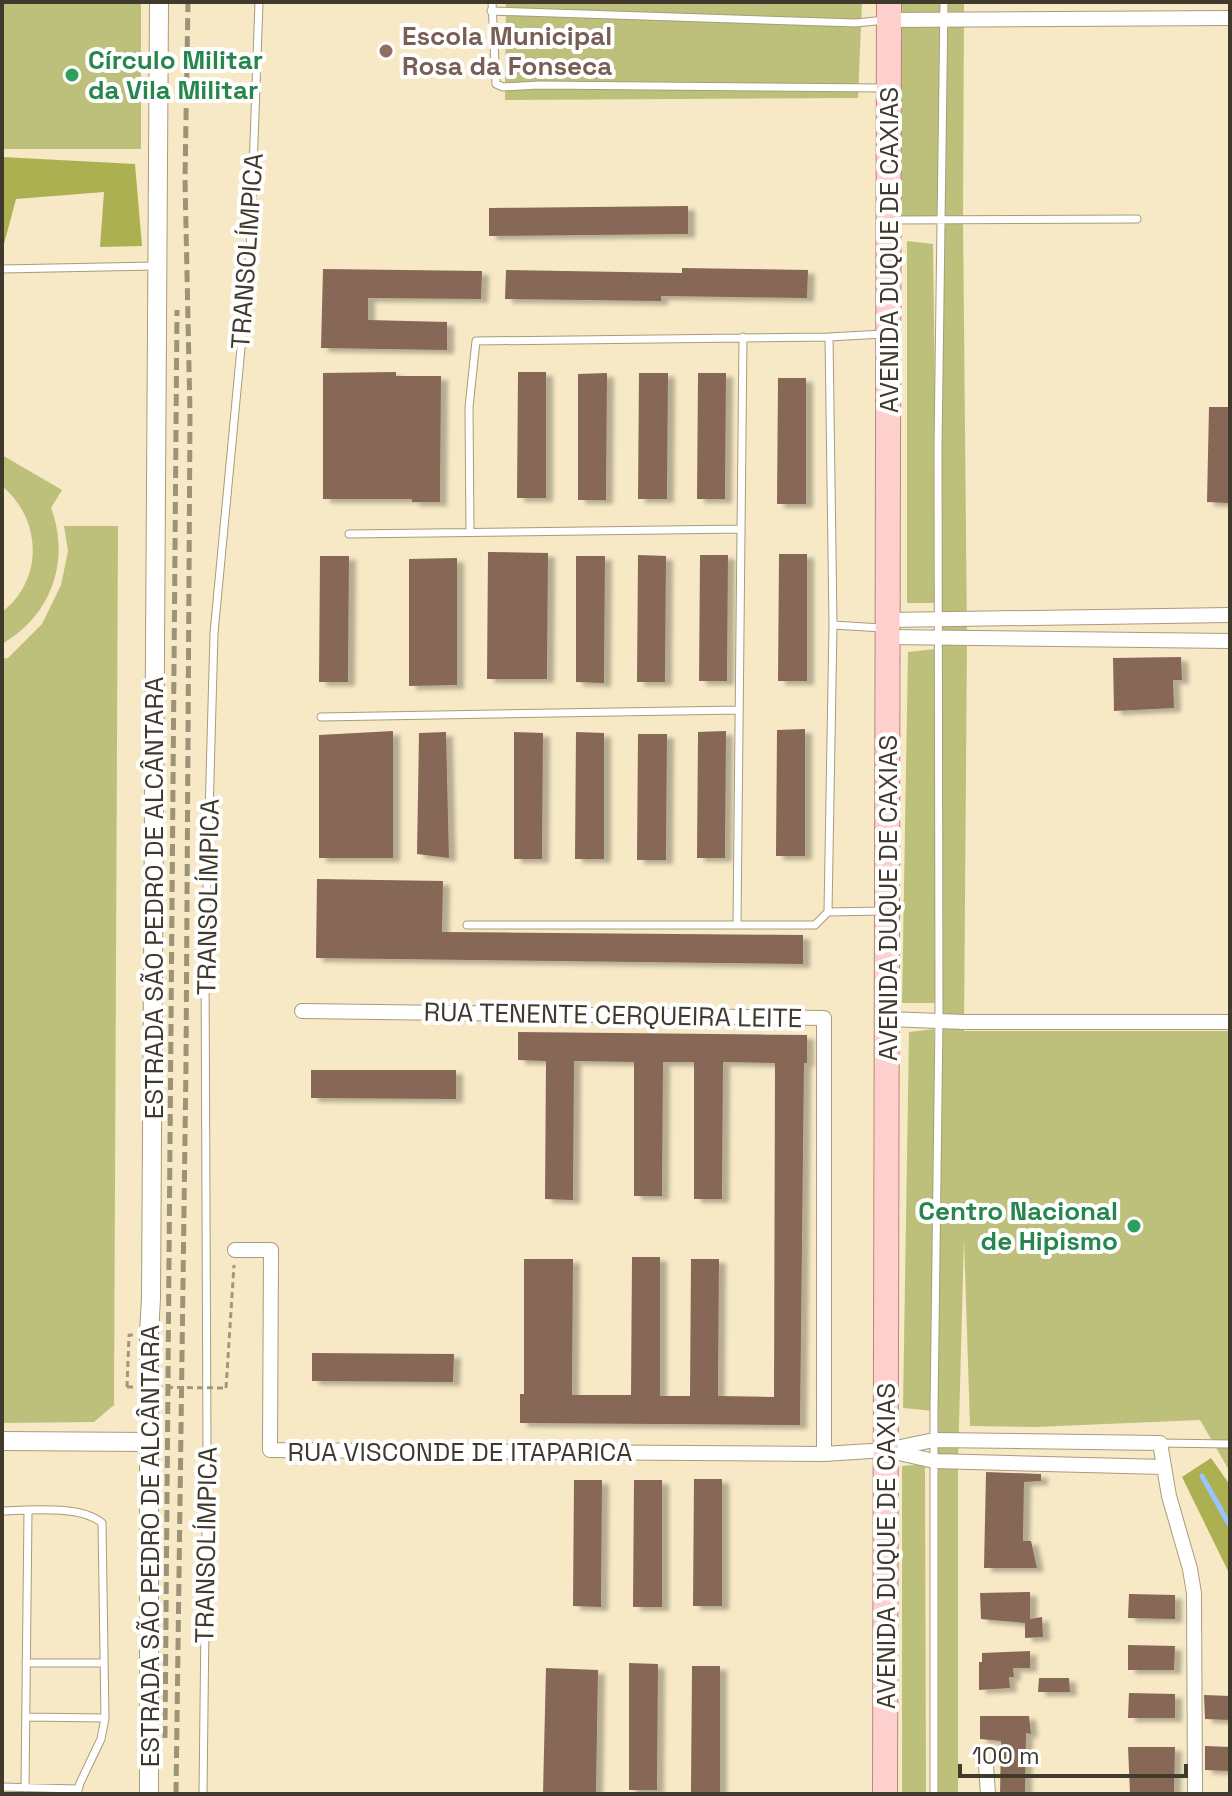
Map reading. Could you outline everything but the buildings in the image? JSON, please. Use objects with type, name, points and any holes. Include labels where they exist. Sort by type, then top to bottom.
[{"type":"main road","name":"AVENIDA DUQUE DE CAXIAS","points":[[885,1794],[889,11]]},
{"type":"street","name":"ESTRADA SÃO PEDRO DE ALCÂNTARA","points":[[149,1794],[159,2]]},
{"type":"street","points":[[889,11],[944,20],[1230,18]]},
{"type":"street","points":[[888,628],[938,618],[1230,615]]},
{"type":"street","points":[[1139,640],[1140,616]]},
{"type":"street","points":[[888,628],[938,638],[1230,641]]},
{"type":"street","name":"RUA TENENTE CERQUEIRA LEITE","points":[[302,1011],[824,1018],[824,1454]]},
{"type":"street","points":[[888,1019],[1230,1022]]},
{"type":"street","name":"RUA VISCONDE DE ITAPARICA","points":[[235,1250],[271,1250],[270,1450],[824,1454],[886,1450],[934,1440],[1160,1443]]},
{"type":"street","points":[[2,1441],[150,1442]]},
{"type":"street","points":[[1160,1443],[1169,1496],[1194,1593],[1195,1794]]},
{"type":"street","name":"RUA VISCONDE DE ITAPARICA","points":[[886,1450],[934,1461],[1164,1467]]},
{"type":"street","points":[[986,1766],[988,1794]]},
{"type":"lane","name":"TRANSOLÍMPICA","points":[[203,1794],[207,1449],[205,959],[214,633],[250,253],[259,2]]},
{"type":"lane","points":[[934,1794],[938,618],[944,2]]},
{"type":"lane","points":[[889,11],[856,23],[492,6],[496,84],[503,87],[889,88]]},
{"type":"lane","points":[[889,220],[1137,219]]},
{"type":"lane","points":[[2,269],[158,266]]},
{"type":"lane","points":[[470,532],[469,407],[476,341],[889,334]]},
{"type":"lane","points":[[737,925],[743,337]]},
{"type":"lane","points":[[467,925],[815,925],[828,912],[833,625],[829,337]]},
{"type":"lane","points":[[349,534],[741,529]]},
{"type":"lane","points":[[833,625],[888,628]]},
{"type":"lane","points":[[321,717],[739,710]]},
{"type":"lane","points":[[828,912],[888,911]]},
{"type":"lane","name":"RUA VISCONDE DE ITAPARICA","points":[[1160,1443],[1229,1447]]},
{"type":"lane","points":[[25,1788],[28,1510]]},
{"type":"lane","points":[[2,1511],[92,1515],[102,1523],[105,1718],[101,1739],[78,1792],[2,1787]]},
{"type":"lane","points":[[26,1663],[104,1663]]},
{"type":"lane","points":[[26,1717],[105,1718]]},
{"type":"path","points":[[129,1335],[127,1387],[226,1388],[235,1250]]},
{"type":"green space","name":"Círculo Militar da Vila Militar","points":[[2,2],[141,2],[141,149],[2,149]]},
{"type":"green space","points":[[506,2],[862,2],[858,98],[505,100]]},
{"type":"green space","points":[[892,2],[964,2],[967,638],[964,1031],[1230,1031],[1230,1472],[1200,1420],[1035,1427],[970,1426],[964,1238],[958,1462],[958,1794],[935,1794],[934,1411],[903,1408],[909,1032],[934,1029],[934,1245],[936,1003],[902,1003],[908,652],[935,649],[935,603],[907,603],[907,241],[933,244],[936,473],[941,220],[889,220]]},
{"type":"green space","points":[[2,455],[62,490],[51,508],[59,548],[52,585],[33,618],[2,644],[2,612],[16,599],[25,583],[33,549],[25,515],[2,486]]},
{"type":"green space","points":[[64,526],[118,526],[114,1405],[94,1422],[2,1423],[2,659],[8,658],[42,624],[61,585],[68,551]]},
{"type":"green space","points":[[925,1464],[926,1794],[902,1794],[902,1466]]},
{"type":"shaded area","points":[[2,157],[135,164],[142,246],[100,247],[104,192],[16,199],[2,244]]},
{"type":"shaded area","points":[[1211,1458],[1230,1485],[1230,1575],[1182,1477]]},
{"type":"waterway","points":[[1202,1476],[1230,1526]]},
{"type":"railway","points":[[176,1794],[186,1064],[190,414],[185,179],[188,2]]},
{"type":"railway","points":[[165,1738],[177,310]]},
{"type":"place","name":"Escola Municipal Rosa da Fonseca","points":[[386,51]]},
{"type":"place","name":"Círculo Militar da Vila Militar","points":[[72,75]]},
{"type":"place","name":"Centro Nacional de Hipismo","points":[[1134,1226]]}]
